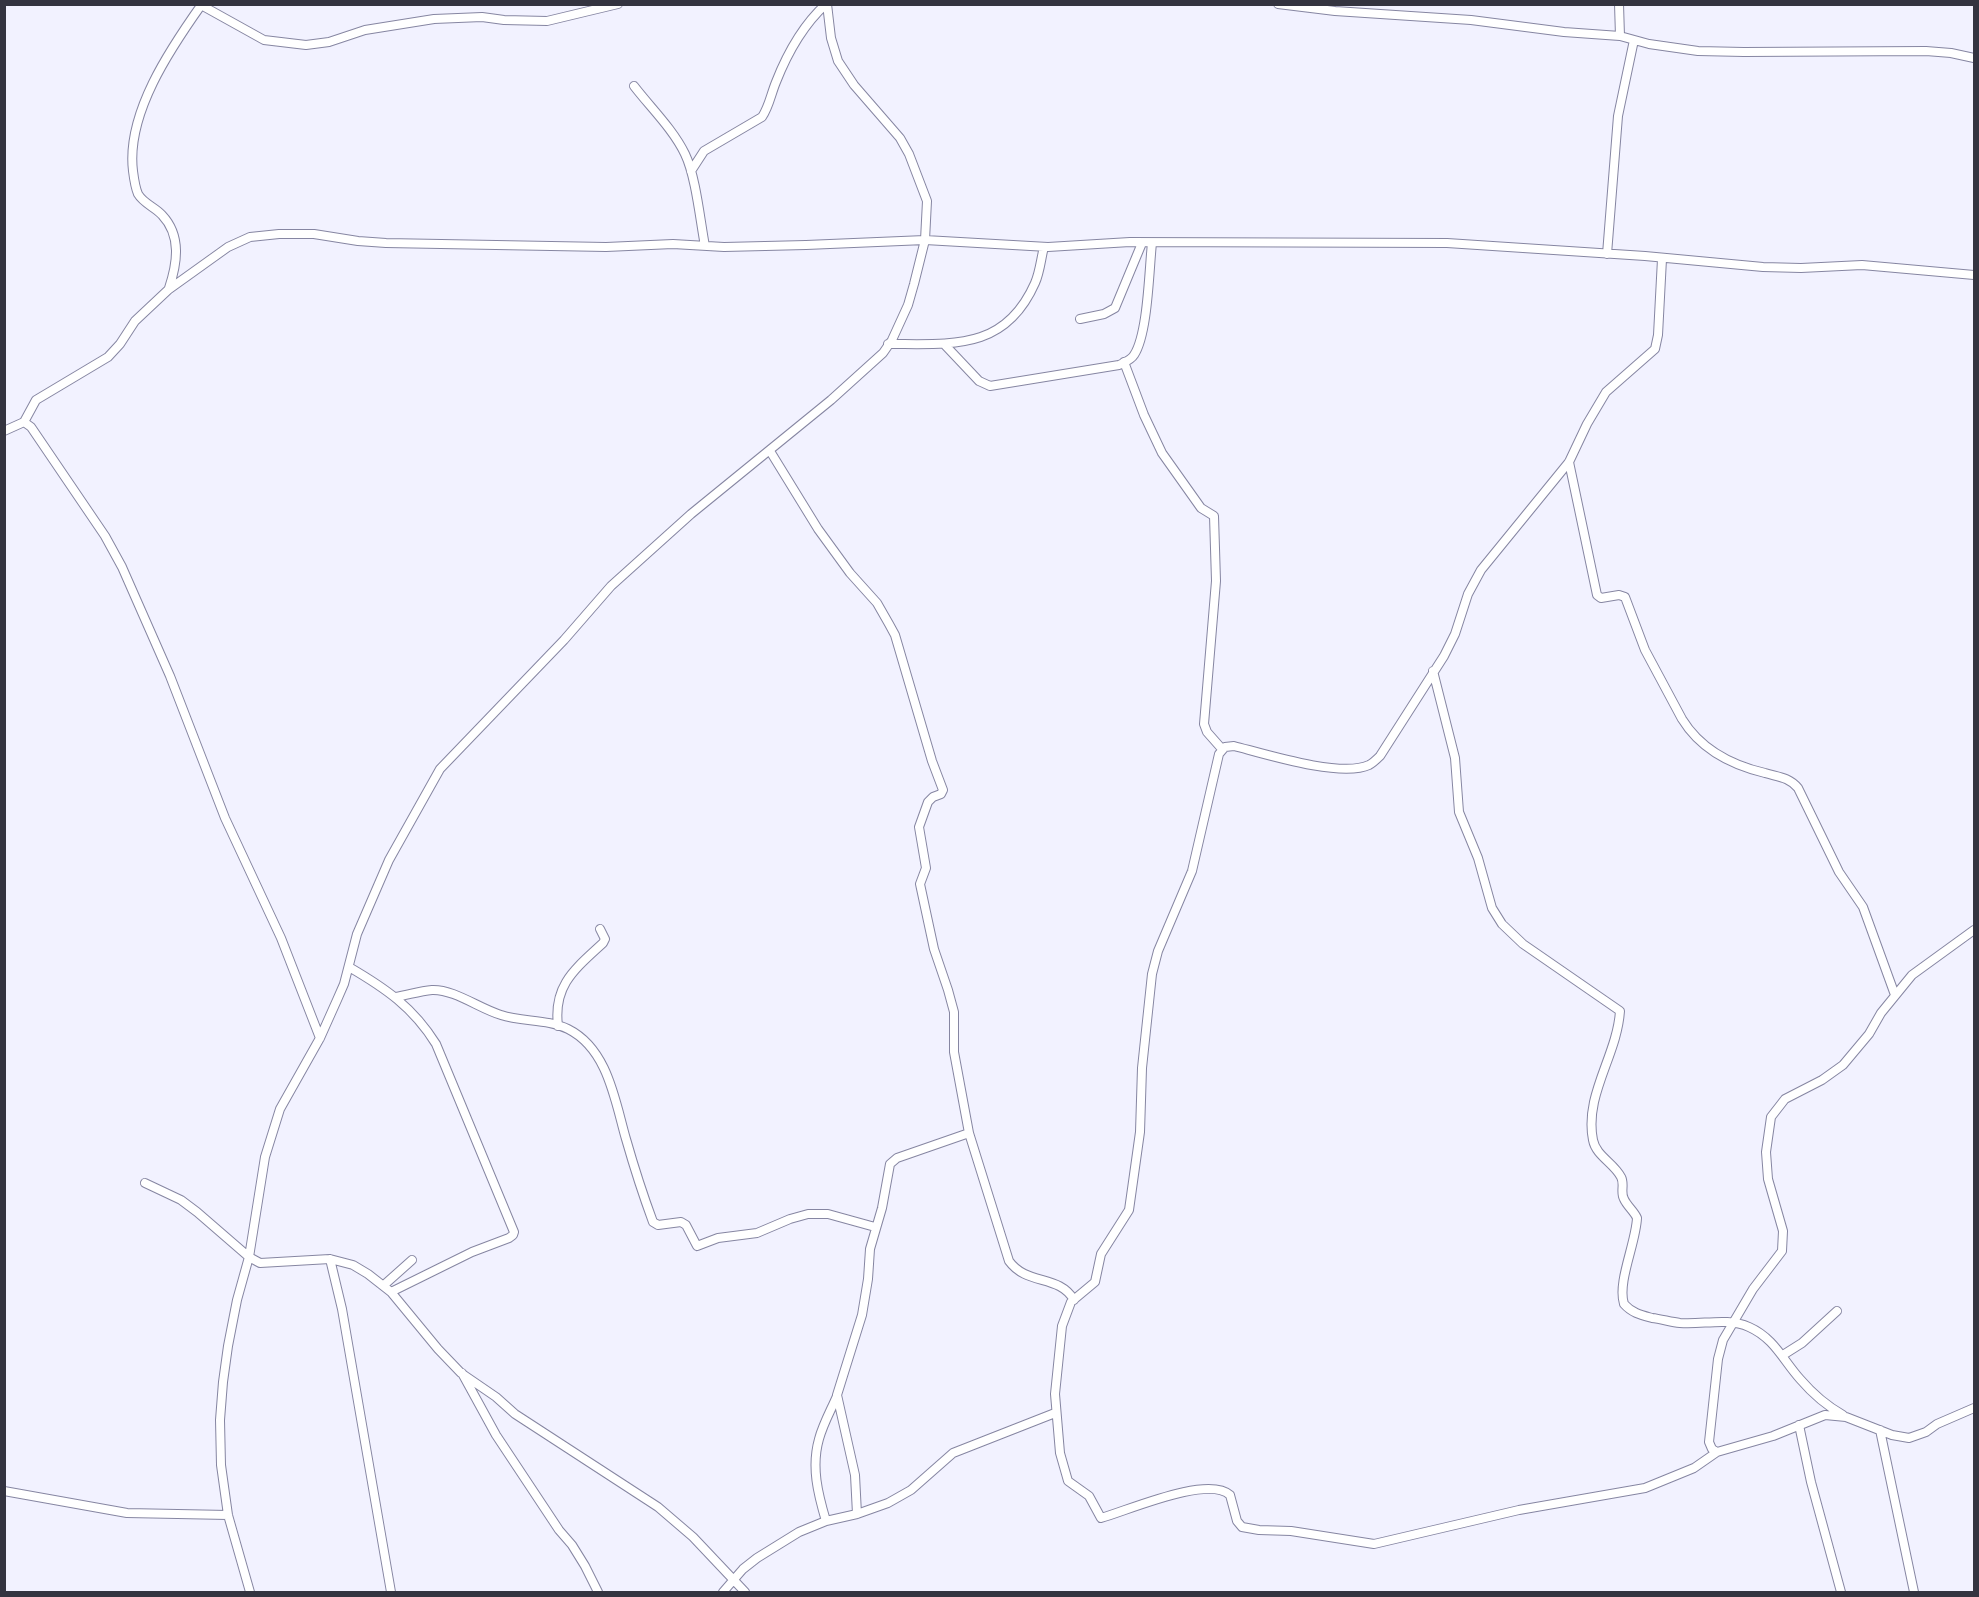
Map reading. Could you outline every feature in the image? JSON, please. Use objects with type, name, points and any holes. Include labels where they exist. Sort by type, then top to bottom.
[{"type":"street","points":[[168,290],[174,271],[176,244],[173,230],[162,214],[138,193],[132,164],[133,142],[152,86],[166,57],[201,5],[264,40],[306,45],[329,42],[365,30],[434,19],[482,17],[547,21],[584,8],[618,4]]},
{"type":"street","points":[[691,171],[704,151],[762,117],[767,110],[777,78],[797,39],[826,4]]},
{"type":"street","points":[[250,1593],[228,1515],[221,1465],[220,1420],[223,1382],[237,1300],[249,1257],[265,1157],[280,1109],[320,1038],[338,1000],[357,934],[389,860],[440,769],[448,759],[556,648],[611,586],[691,514],[770,451],[883,353],[908,305],[925,240],[927,201],[915,166],[900,138],[854,85],[838,61],[831,38],[826,4]]},
{"type":"street","points":[[1278,4],[1335,11],[1448,17],[1564,32],[1620,36],[1698,51],[1926,51],[1974,58]]},
{"type":"street","points":[[1619,4],[1620,36]]},
{"type":"street","points":[[1607,254],[1618,116],[1634,40]]},
{"type":"street","points":[[634,86],[684,150],[691,171],[705,246]]},
{"type":"street","points":[[4,431],[24,422],[38,398],[108,357],[120,344],[135,321],[168,290],[228,247],[250,237],[265,234],[314,234],[358,242],[419,245],[609,247],[673,244],[806,245],[925,240],[1044,247],[1142,243],[1447,243],[1763,267],[1862,266],[1974,275]]},
{"type":"street","points":[[1080,319],[1104,314],[1115,308],[1142,243]]},
{"type":"street","points":[[944,344],[979,381],[990,386],[1079,372],[1131,359],[1136,353],[1145,312],[1152,243]]},
{"type":"street","points":[[888,344],[944,344],[992,334],[1013,319],[1036,280],[1044,247]]},
{"type":"street","points":[[1222,749],[1234,746],[1331,768],[1356,768],[1369,765],[1380,756],[1444,656],[1455,634],[1468,594],[1481,570],[1569,462],[1587,424],[1606,392],[1655,349],[1658,335],[1662,259]]},
{"type":"street","points":[[1124,362],[1144,415],[1166,459],[1201,508],[1214,516],[1216,581],[1204,724],[1207,732],[1222,749]]},
{"type":"street","points":[[24,422],[31,427],[58,465],[105,536],[122,567],[170,676],[225,818],[296,974],[320,1038]]},
{"type":"street","points":[[770,451],[818,530],[850,573],[877,603],[892,630],[932,761],[942,786],[941,794],[928,802],[920,827],[926,867],[920,884],[934,949],[954,1012],[954,1052],[969,1133],[1009,1261],[1029,1278],[1061,1286],[1074,1300]]},
{"type":"street","points":[[1569,462],[1598,596],[1601,598],[1619,595],[1625,597],[1645,650],[1682,719],[1700,742],[1730,762],[1788,779],[1798,788],[1839,872],[1863,907],[1895,995]]},
{"type":"street","points":[[1433,671],[1455,758],[1458,808],[1478,858],[1496,916],[1510,934],[1523,944],[1620,1011],[1613,1048],[1600,1082],[1591,1117],[1595,1146],[1620,1175],[1624,1199],[1637,1218],[1622,1289],[1624,1304],[1634,1313],[1663,1320],[1681,1323],[1732,1323],[1748,1326],[1764,1335],[1783,1355],[1799,1379],[1831,1407],[1846,1417],[1892,1435],[1909,1438],[1974,1408]]},
{"type":"street","points":[[1222,749],[1215,765],[1192,871],[1160,946],[1152,974],[1142,1068],[1140,1132],[1129,1210],[1101,1254],[1095,1282],[1069,1306],[1062,1326],[1055,1394],[1060,1453],[1068,1481],[1089,1496],[1101,1517],[1183,1492],[1215,1489],[1223,1490],[1230,1495],[1237,1521],[1242,1527],[1291,1531],[1367,1543],[1406,1537],[1519,1510],[1645,1488],[1694,1468],[1717,1452],[1773,1436],[1825,1415],[1846,1417]]},
{"type":"street","points":[[558,1026],[558,996],[575,968],[604,941],[600,929]]},
{"type":"street","points":[[1717,1452],[1712,1449],[1709,1442],[1718,1359],[1723,1340],[1753,1289],[1782,1251],[1783,1231],[1768,1179],[1766,1152],[1772,1117],[1785,1099],[1822,1080],[1843,1065],[1912,975],[1974,930]]},
{"type":"street","points":[[349,967],[396,997],[427,1028],[436,1044],[514,1234],[391,1293]]},
{"type":"street","points":[[396,997],[433,990],[443,991],[504,1016],[566,1028],[584,1038],[601,1064],[614,1092],[630,1154],[654,1224],[658,1226],[681,1222],[686,1225],[698,1246],[718,1238],[757,1233],[808,1214],[828,1214],[875,1227]]},
{"type":"street","points":[[826,1521],[815,1478],[819,1439],[837,1395],[862,1315],[870,1249],[892,1161],[969,1133]]},
{"type":"street","points":[[145,1183],[181,1200],[249,1257],[260,1263],[270,1264],[313,1258],[330,1259],[353,1265],[384,1285],[461,1373],[496,1397],[515,1414],[658,1507],[693,1537],[745,1593]]},
{"type":"street","points":[[330,1259],[342,1309],[392,1593]]},
{"type":"street","points":[[384,1285],[411,1260]]},
{"type":"street","points":[[1783,1355],[1802,1343],[1837,1311]]},
{"type":"street","points":[[461,1373],[496,1435],[559,1530],[572,1545],[598,1593]]},
{"type":"street","points":[[837,1395],[855,1475],[857,1514]]},
{"type":"street","points":[[723,1593],[743,1569],[768,1550],[799,1532],[826,1521],[874,1509],[902,1497],[953,1453],[1055,1413]]},
{"type":"street","points":[[1799,1425],[1811,1482],[1841,1593]]},
{"type":"street","points":[[1880,1430],[1914,1593]]},
{"type":"street","points":[[4,1491],[64,1500],[119,1512],[228,1515]]}]
